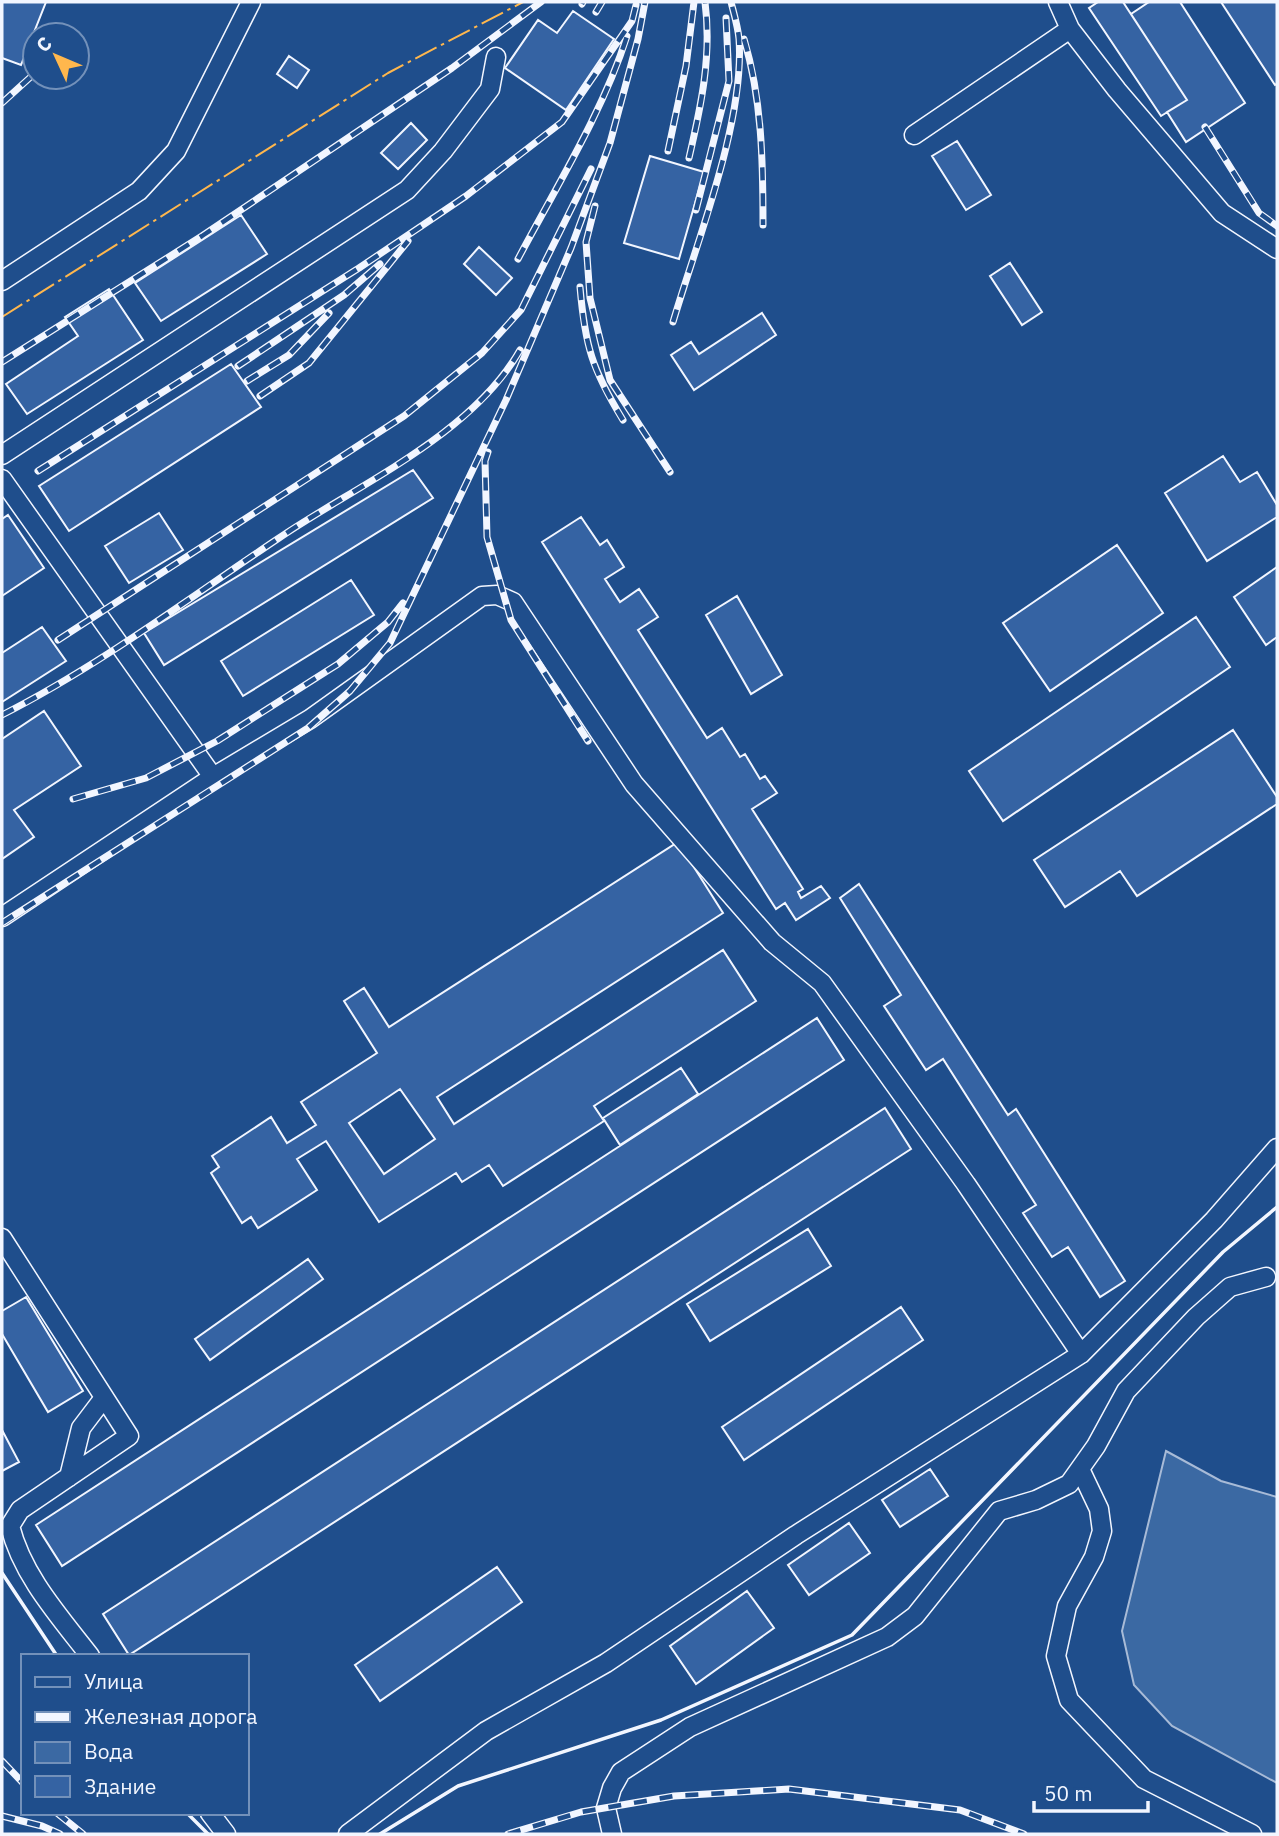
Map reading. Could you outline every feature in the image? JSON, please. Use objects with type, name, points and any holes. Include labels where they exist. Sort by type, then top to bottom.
[{"type":"street","points":[[2,281],[139,191],[176,151],[251,2]]},
{"type":"street","points":[[1058,2],[1070,29],[1117,90],[1222,213],[1277,249]]},
{"type":"street","points":[[914,135],[1070,29]]},
{"type":"street","points":[[2,455],[407,190],[443,151],[490,89],[496,57]]},
{"type":"street","points":[[2,479],[213,777]]},
{"type":"street","points":[[2,917],[213,777],[310,719],[482,596],[497,595],[513,602],[634,783],[772,942],[822,984],[966,1184],[1081,1354]]},
{"type":"street","points":[[348,1834],[486,1731],[606,1663],[796,1535],[1081,1354],[1214,1220],[1277,1148]]},
{"type":"street","points":[[2,1238],[103,1399],[130,1436],[20,1510],[10,1526],[16,1549],[49,1603],[88,1654]]},
{"type":"street","points":[[612,1834],[606,1808],[612,1788],[621,1772],[690,1727],[887,1637],[915,1616],[999,1511],[1036,1500],[1069,1484],[1126,1391],[1196,1317],[1230,1287],[1266,1277]]},
{"type":"street","points":[[69,1477],[81,1428],[103,1399]]},
{"type":"street","points":[[1080,1469],[1099,1509],[1102,1531],[1094,1557],[1067,1606],[1056,1657],[1069,1700],[1144,1779],[1252,1834]]},
{"type":"street","points":[[212,1815],[226,1834]]},
{"type":"water","points":[[1166,1451],[1221,1481],[1277,1497],[1277,1783],[1172,1726],[1134,1685],[1122,1631]]},
{"type":"building","points":[[2,2],[46,2],[38,21],[21,21],[21,65],[2,58]]},
{"type":"building","points":[[1098,2],[1123,2],[1187,100],[1161,116],[1089,8]]},
{"type":"building","points":[[1149,2],[1180,2],[1245,103],[1186,142],[1167,112],[1187,100],[1131,14]]},
{"type":"building","points":[[1221,2],[1277,2],[1277,84],[1275,85]]},
{"type":"building","points":[[573,11],[614,39],[566,110],[505,68],[538,20],[557,33]]},
{"type":"building","points":[[289,56],[309,70],[297,88],[277,74]]},
{"type":"building","points":[[411,123],[427,140],[398,169],[381,153]]},
{"type":"building","points":[[957,141],[991,195],[966,210],[932,156]]},
{"type":"building","points":[[650,156],[704,172],[679,259],[624,243]]},
{"type":"building","points":[[241,215],[267,254],[161,321],[135,283]]},
{"type":"building","points":[[479,247],[512,278],[496,295],[464,264]]},
{"type":"building","points":[[1010,263],[1042,312],[1022,325],[990,276]]},
{"type":"building","points":[[109,289],[143,340],[27,414],[6,384],[78,336],[65,317]]},
{"type":"building","points":[[762,313],[776,335],[694,390],[671,355],[691,342],[699,354]]},
{"type":"building","points":[[231,364],[261,407],[69,531],[39,486]]},
{"type":"building","points":[[1223,456],[1240,482],[1257,472],[1277,505],[1277,517],[1207,561],[1165,493]]},
{"type":"building","points":[[413,470],[433,498],[164,665],[144,633]]},
{"type":"building","points":[[159,513],[183,550],[129,583],[105,546]]},
{"type":"building","points":[[8,515],[44,568],[2,596],[2,519]]},
{"type":"building","points":[[581,517],[600,545],[607,540],[624,567],[605,579],[620,602],[639,589],[658,617],[638,630],[707,738],[722,728],[740,757],[745,754],[760,779],[765,776],[777,793],[752,809],[803,889],[798,892],[801,898],[821,886],[830,898],[796,920],[785,903],[776,909],[542,542]]},
{"type":"building","points":[[1117,545],[1163,613],[1050,691],[1003,623]]},
{"type":"building","points":[[1277,567],[1277,637],[1266,645],[1234,597]]},
{"type":"building","points":[[351,580],[374,615],[243,696],[221,661]]},
{"type":"building","points":[[737,596],[782,675],[751,694],[706,615]]},
{"type":"building","points":[[1196,617],[1230,667],[1003,821],[969,771]]},
{"type":"building","points":[[42,627],[66,661],[2,702],[2,653]]},
{"type":"building","points":[[44,711],[81,766],[14,810],[34,837],[2,859],[2,739]]},
{"type":"building","points":[[1233,730],[1277,797],[1277,804],[1137,896],[1120,871],[1065,907],[1034,860]]},
{"type":"building","points":[[678,842],[723,913],[437,1097],[454,1124],[723,950],[756,1001],[594,1106],[604,1121],[503,1186],[489,1165],[462,1182],[456,1173],[379,1222],[326,1141],[297,1159],[317,1190],[258,1228],[251,1217],[242,1223],[211,1173],[219,1167],[212,1156],[271,1117],[287,1143],[316,1125],[301,1102],[377,1053],[344,1001],[364,988],[389,1027]],"holes":[[[400,1089],[435,1139],[384,1174],[349,1123]]]},
{"type":"building","points":[[859,884],[1008,1115],[1016,1109],[1125,1281],[1100,1297],[1068,1247],[1052,1257],[1023,1213],[1036,1205],[943,1059],[926,1070],[884,1006],[901,995],[840,898]]},
{"type":"building","points":[[817,1018],[844,1060],[62,1566],[36,1525]]},
{"type":"building","points":[[681,1068],[698,1094],[620,1145],[603,1118]]},
{"type":"building","points":[[885,1108],[911,1149],[131,1654],[103,1614]]},
{"type":"building","points":[[808,1229],[831,1266],[710,1341],[687,1304]]},
{"type":"building","points":[[308,1259],[323,1279],[210,1360],[195,1339]]},
{"type":"building","points":[[26,1297],[83,1391],[48,1412],[2,1334],[2,1311]]},
{"type":"building","points":[[901,1307],[923,1340],[744,1460],[722,1427]]},
{"type":"building","points":[[2,1430],[19,1462],[2,1471]]},
{"type":"building","points":[[930,1469],[948,1496],[900,1527],[882,1500]]},
{"type":"building","points":[[849,1523],[870,1553],[809,1595],[788,1565]]},
{"type":"building","points":[[497,1567],[522,1602],[380,1701],[355,1665]]},
{"type":"building","points":[[747,1591],[774,1628],[696,1684],[670,1646]]},
{"type":"railway","points":[[2,362],[202,236],[452,68],[541,2]]},
{"type":"railway","points":[[596,12],[602,2]]},
{"type":"railway","points":[[2,923],[308,728],[350,691],[390,643],[506,400],[571,248],[610,143],[638,39],[645,2]]},
{"type":"railway","points":[[668,151],[686,66],[694,2]]},
{"type":"railway","points":[[689,158],[706,61],[705,2]]},
{"type":"railway","points":[[673,322],[717,181],[735,106],[739,39],[731,2]]},
{"type":"railway","points":[[38,471],[359,268],[466,196],[562,122],[632,21],[636,5]]},
{"type":"railway","points":[[696,210],[729,81],[726,18]]},
{"type":"railway","points":[[518,259],[592,122],[627,36]]},
{"type":"railway","points":[[744,39],[758,108],[763,225]]},
{"type":"railway","points":[[2,103],[21,86]]},
{"type":"railway","points":[[1205,127],[1259,213],[1277,226]]},
{"type":"railway","points":[[58,640],[404,416],[482,353],[521,310],[591,169]]},
{"type":"railway","points":[[595,206],[586,242],[590,298],[610,380],[670,472]]},
{"type":"railway","points":[[260,396],[309,363],[408,241]]},
{"type":"railway","points":[[238,366],[344,295],[380,264]]},
{"type":"railway","points":[[580,287],[584,326],[592,356],[604,386],[623,420]]},
{"type":"railway","points":[[247,381],[289,355],[329,313]]},
{"type":"railway","points":[[2,715],[109,653],[279,538],[411,456],[473,408],[499,380],[520,350]]},
{"type":"railway","points":[[488,452],[485,461],[487,537],[511,620],[588,741]]},
{"type":"railway","points":[[73,799],[146,778],[217,741],[338,664],[388,622],[403,603]]},
{"type":"railway","points":[[2,1761],[21,1781]]},
{"type":"railway","points":[[508,1834],[581,1812],[674,1796],[789,1789],[960,1810],[1024,1834]]},
{"type":"railway","points":[[59,1815],[83,1834]]},
{"type":"railway","points":[[2,1816],[42,1826],[60,1834]]},
{"type":"wall","points":[[380,1834],[458,1786],[661,1720],[852,1635],[1223,1252],[1277,1207]]},
{"type":"wall","points":[[2,1573],[56,1654]]},
{"type":"wall","points":[[189,1815],[208,1834]]},
{"type":"power","points":[[2,317],[388,73],[523,2]]}]
